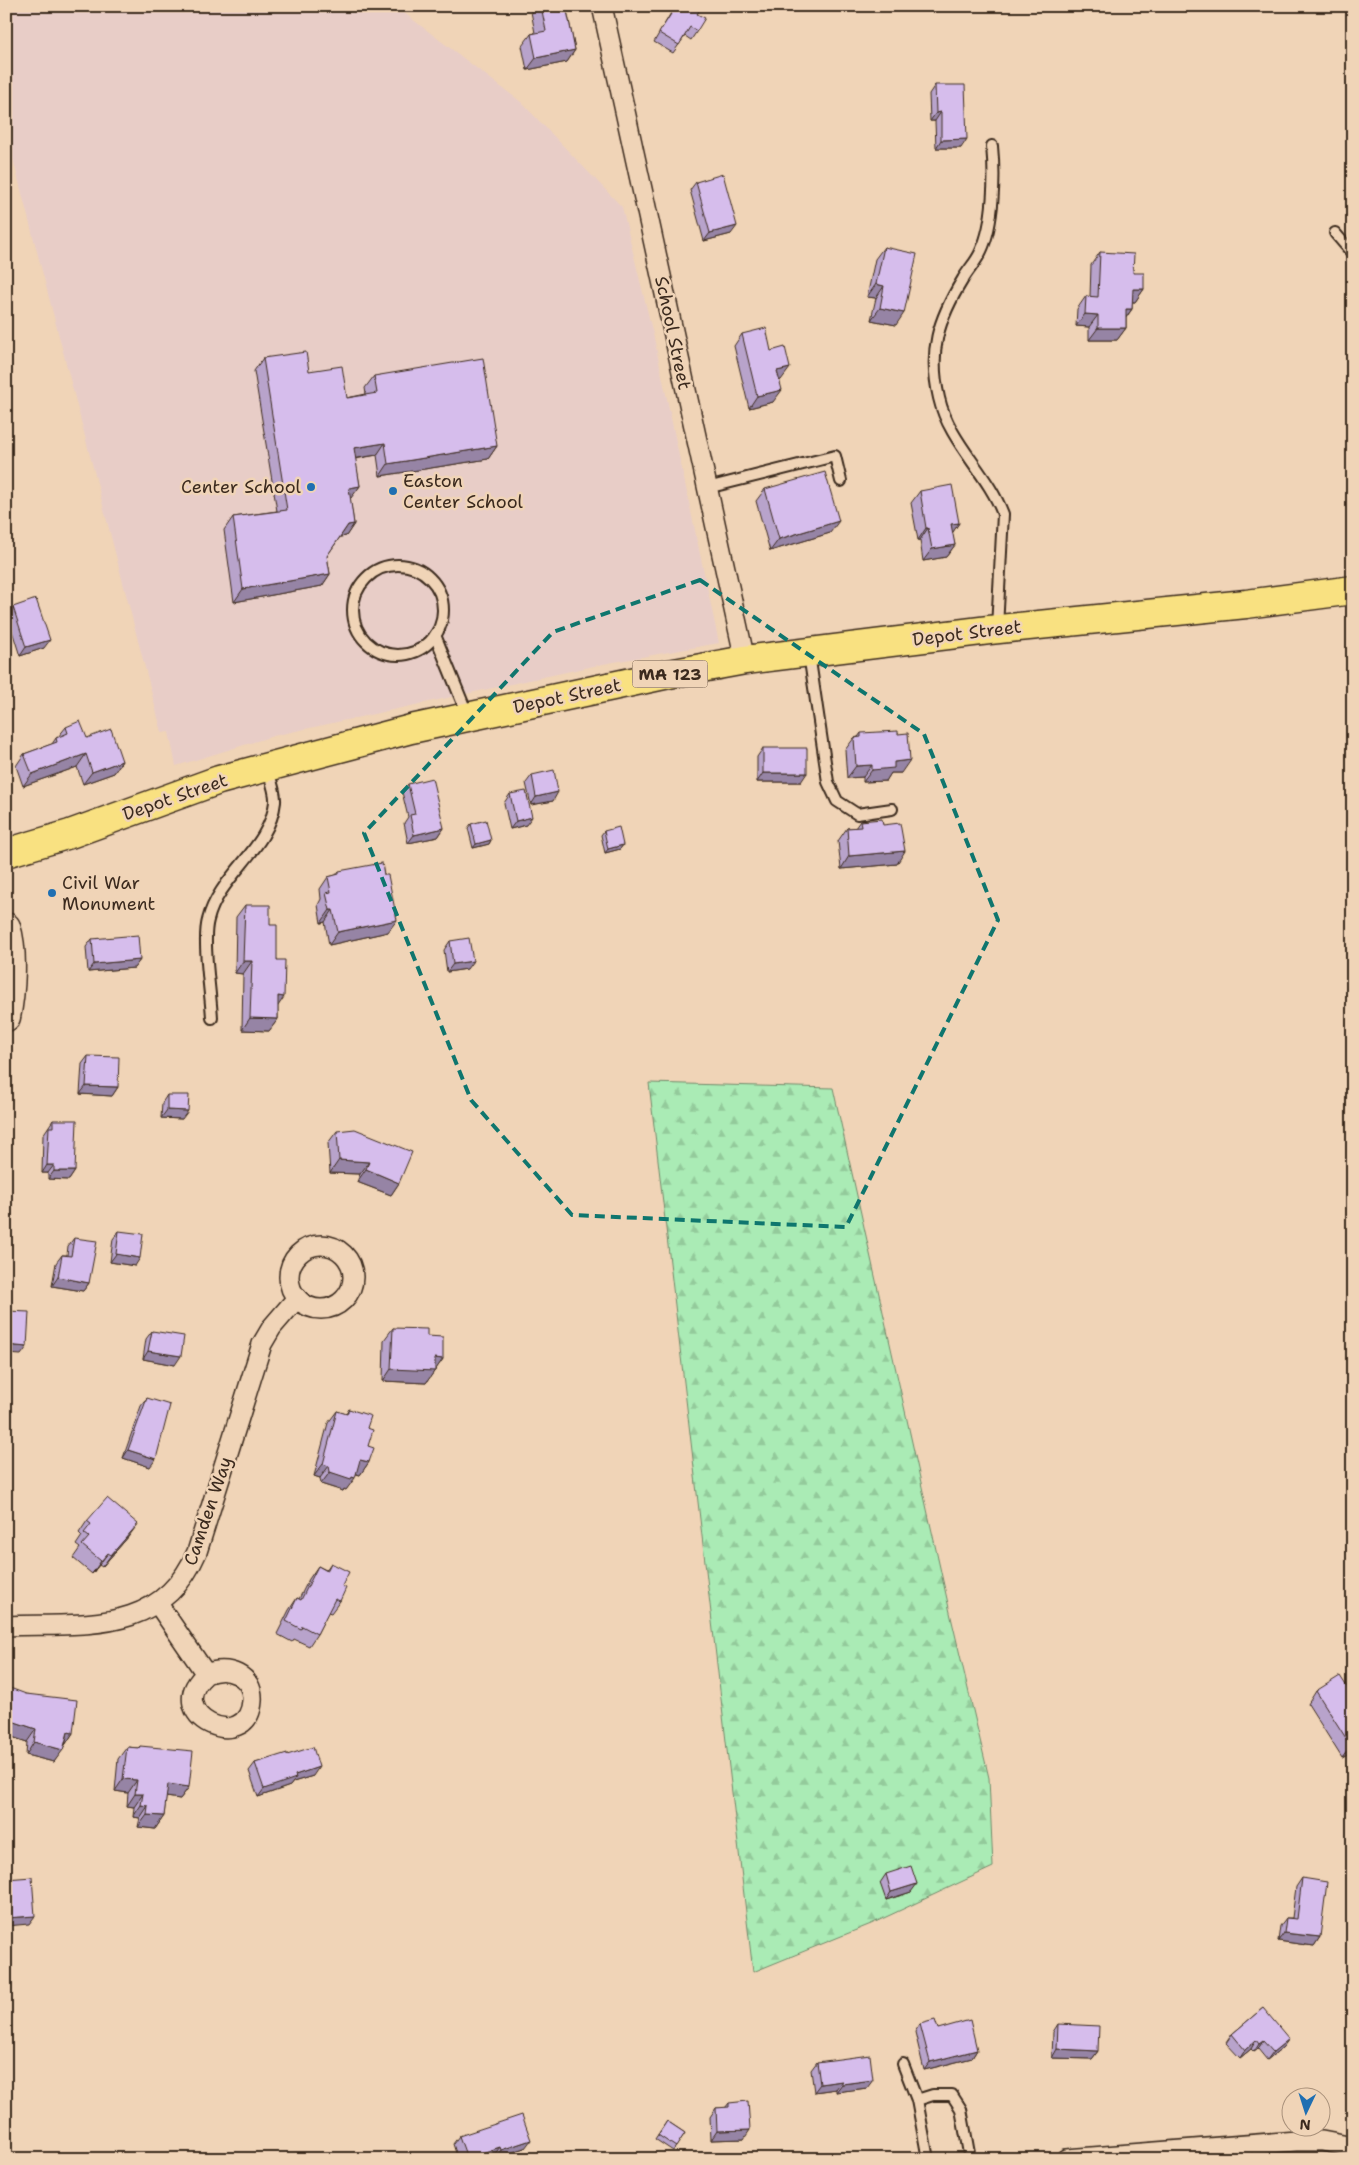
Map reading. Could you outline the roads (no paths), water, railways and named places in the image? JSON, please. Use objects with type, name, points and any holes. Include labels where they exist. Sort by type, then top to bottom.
[{"type":"highway","name":"Depot Street","points":[[6,853],[70,834],[219,780],[411,728],[670,674],[745,660],[996,629],[1246,604],[1353,590]]},
{"type":"main road","points":[[6,927],[10,942],[10,968],[6,1017]]},
{"type":"street","name":"School Street","points":[[602,6],[745,660]]},
{"type":"street","name":"Camden Way","points":[[6,1626],[117,1620],[140,1613],[158,1604],[174,1590],[186,1575],[194,1560],[262,1344],[272,1327],[297,1298]]},
{"type":"street","points":[[158,1604],[206,1674]]},
{"type":"street","points":[[1066,2159],[1296,2141],[1322,2141],[1353,2147]]},
{"type":"lane","points":[[992,146],[994,171],[987,231],[981,251],[949,302],[940,322],[935,342],[934,366],[940,400],[952,431],[998,500],[1003,514],[996,629]]},
{"type":"lane","points":[[1335,233],[1353,254]]},
{"type":"lane","points":[[707,488],[835,456],[842,481]]},
{"type":"lane","points":[[436,635],[425,646],[412,653],[397,655],[382,652],[369,645],[359,634],[354,620],[352,605],[356,591],[365,578],[377,569],[391,564],[406,565],[420,570],[432,580],[440,592],[443,607],[442,622],[436,635],[469,717]]},
{"type":"lane","points":[[809,653],[828,782],[837,801],[857,814],[892,809]]},
{"type":"lane","points":[[212,1018],[207,942],[208,920],[219,895],[270,824],[275,800],[267,768]]},
{"type":"lane","points":[[903,2064],[917,2100],[928,2159]]},
{"type":"lane","points":[[917,2100],[933,2095],[952,2095],[962,2109],[970,2159]]},
{"type":"place","name":"Center School","points":[[311,487]]},
{"type":"place","name":"Easton Center School","points":[[393,491]]},
{"type":"place","name":"Civil War Monument","points":[[52,893]]}]
